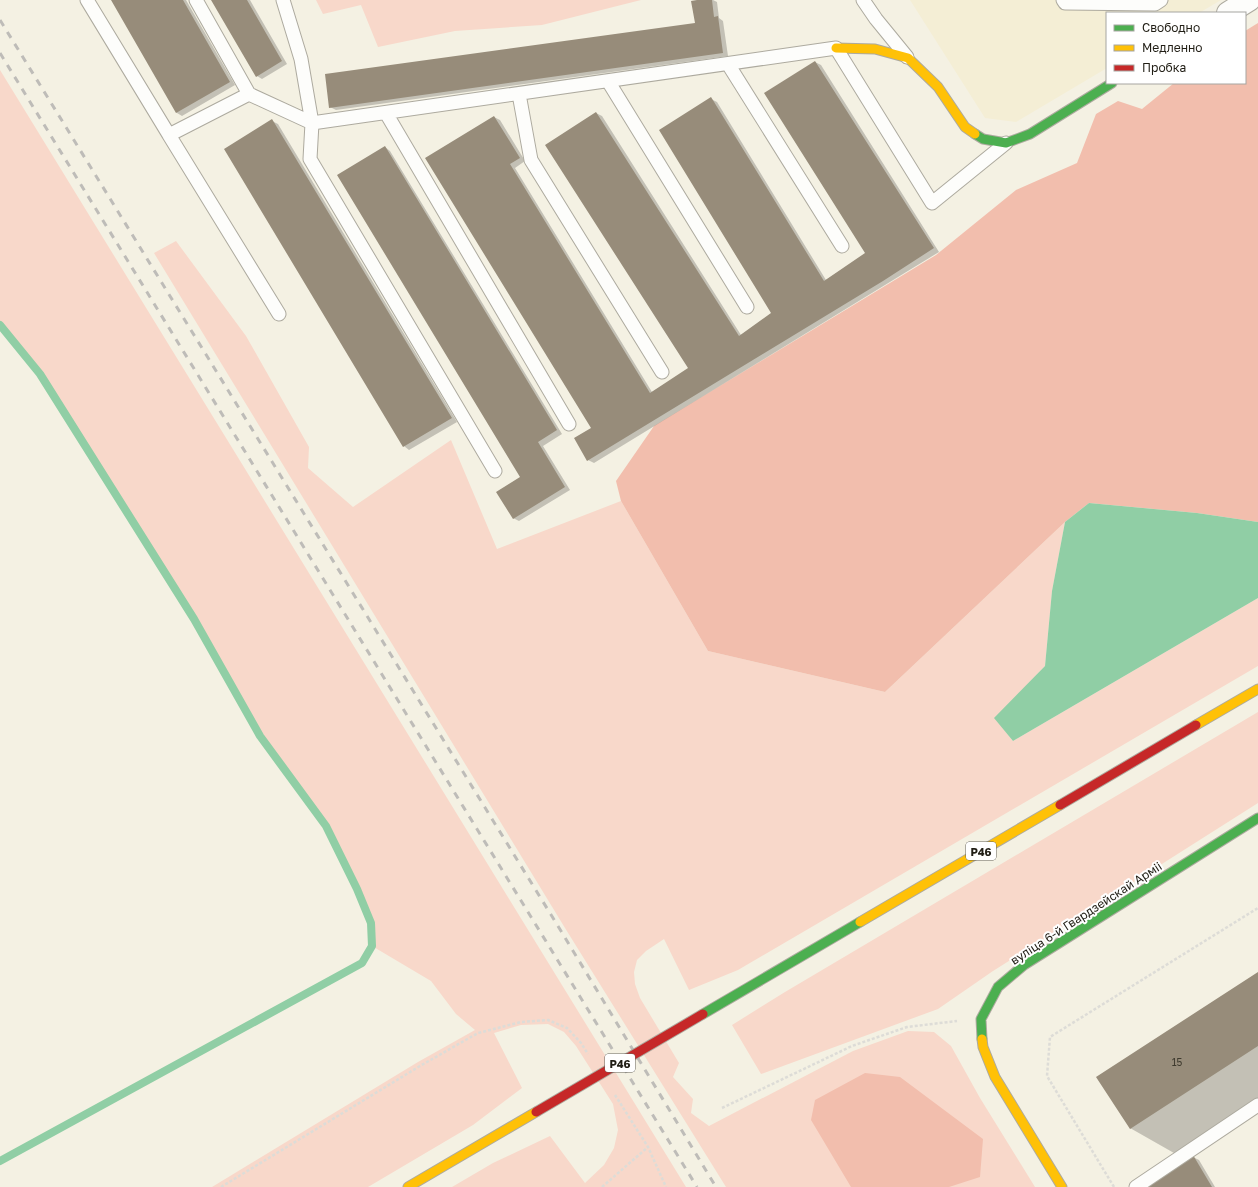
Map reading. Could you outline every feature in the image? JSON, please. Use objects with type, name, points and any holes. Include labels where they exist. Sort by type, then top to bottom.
[{"type":"main road","points":[[836,48],[875,50],[908,58],[938,87],[965,127],[983,139],[1006,143],[1030,134],[1110,84]]},
{"type":"main road","name":"Р46","points":[[408,1187],[1258,689]]},
{"type":"main road","name":"вуліца 6-й Гвардзейскай Арміі","points":[[981,1019],[998,987],[1024,965],[1258,818]]},
{"type":"main road","points":[[981,1019],[983,1047],[995,1077],[1062,1187]]},
{"type":"street","points":[[1230,12],[1249,0]]},
{"type":"lane","points":[[87,0],[279,314]]},
{"type":"lane","points":[[196,0],[249,94],[312,123],[836,48],[932,203],[1006,143]]},
{"type":"lane","points":[[283,0],[301,59],[312,123],[310,159],[495,471]]},
{"type":"lane","points":[[863,0],[876,19],[908,58]]},
{"type":"lane","points":[[1063,0],[1065,3],[1155,4],[1161,0]]},
{"type":"lane","points":[[728,64],[842,246]]},
{"type":"lane","points":[[608,81],[747,307]]},
{"type":"lane","points":[[169,135],[249,94]]},
{"type":"lane","points":[[518,94],[531,160],[662,372]]},
{"type":"lane","points":[[386,113],[569,424]]},
{"type":"lane","points":[[1136,1187],[1258,1105]]},
{"type":"path","points":[[1114,1187],[1047,1076],[1050,1036],[1258,908]]},
{"type":"path","points":[[722,1108],[852,1046],[907,1027],[981,1019]]},
{"type":"path","points":[[221,1187],[420,1066],[478,1033],[521,1022],[548,1020],[567,1028],[581,1043],[589,1056]]},
{"type":"path","points":[[614,1095],[648,1147],[666,1187]]},
{"type":"path","points":[[602,1187],[648,1147]]},
{"type":"shaded area","points":[[316,0],[641,0],[542,25],[455,31],[378,47],[361,5],[323,14]]},
{"type":"shaded area","points":[[910,0],[1221,0],[1201,12],[1106,12],[1106,69],[1016,122],[985,118]]},
{"type":"shaded area","points":[[1258,23],[1258,522],[1197,513],[1089,503],[1065,522],[885,692],[708,651],[621,501],[616,481],[654,426],[936,255],[1016,190],[1077,163],[1096,114],[1118,101],[1142,109],[1173,84],[1246,84],[1246,30]]},
{"type":"shaded area","points":[[0,70],[686,1187],[452,1187],[493,1163],[550,1136],[585,1183],[604,1165],[614,1148],[618,1130],[613,1104],[576,1046],[564,1032],[548,1024],[521,1025],[494,1033],[522,1088],[473,1125],[368,1187],[212,1187],[418,1062],[475,1030],[456,1014],[431,981],[372,946],[371,923],[357,889],[326,826],[260,736],[194,619],[40,374],[0,325]]},
{"type":"shaded area","points":[[176,241],[246,336],[309,447],[308,468],[353,507],[451,440],[497,549],[621,501],[708,651],[885,692],[1065,522],[1052,591],[1045,666],[995,718],[1013,741],[1258,598],[1258,666],[738,970],[689,990],[664,939],[646,951],[637,960],[634,972],[635,984],[640,998],[679,1063],[673,1077],[693,1099],[691,1113],[709,1126],[853,1051],[908,1031],[934,1032],[951,1046],[980,1098],[1035,1187],[726,1187],[565,928],[154,253]]},
{"type":"shaded area","points":[[1089,503],[1197,513],[1258,522],[1258,598],[1013,741],[994,718],[1045,666],[1052,591],[1065,522]]},
{"type":"shaded area","points":[[1258,712],[1258,803],[993,971],[938,1009],[761,1074],[732,1025],[785,992]]},
{"type":"shaded area","points":[[865,1073],[900,1077],[983,1139],[980,1177],[949,1187],[851,1187],[811,1120],[815,1100]]},
{"type":"building","points":[[111,0],[183,0],[230,82],[176,113]]},
{"type":"building","points":[[211,0],[247,0],[282,61],[256,77]]},
{"type":"building","points":[[712,0],[714,17],[718,16],[723,53],[329,108],[325,74],[695,23],[691,1]]},
{"type":"building","points":[[815,61],[934,248],[883,281],[587,461],[574,438],[591,428],[425,158],[494,116],[520,158],[510,164],[650,393],[688,368],[545,145],[596,112],[739,336],[771,313],[659,130],[711,97],[824,281],[865,253],[764,93]]},
{"type":"building","points":[[272,119],[452,418],[403,447],[224,149]]},
{"type":"building","points":[[385,146],[557,430],[538,442],[565,487],[513,519],[496,492],[520,477],[337,175]]},
{"type":"building","points":[[1258,972],[1258,1046],[1130,1129],[1096,1077]]},
{"type":"building","points":[[1193,1155],[1212,1187],[1147,1187]]},
{"type":"waterway","points":[[0,325],[40,374],[194,619],[260,736],[326,826],[357,889],[371,923],[372,946],[362,963],[0,1161]]},
{"type":"railway","points":[[0,20],[561,931],[716,1187]]},
{"type":"railway","points":[[0,53],[697,1187]]},
{"type":"traffic: fast","points":[[975,134],[983,139],[1006,143],[1030,134],[1110,84]]},
{"type":"traffic: fast","points":[[982,1039],[981,1019],[998,987],[1024,965],[1258,818]]},
{"type":"traffic: fast","points":[[703,1014],[860,922]]},
{"type":"traffic: slow","points":[[836,48],[875,49],[908,58],[938,87],[965,127],[975,134]]},
{"type":"traffic: slow","points":[[1196,725],[1258,689]]},
{"type":"traffic: slow","points":[[860,922],[1060,805]]},
{"type":"traffic: slow","points":[[982,1039],[983,1047],[995,1077],[1062,1187]]},
{"type":"traffic: slow","points":[[408,1187],[536,1112]]},
{"type":"traffic: jam","points":[[1060,805],[1196,725]]},
{"type":"traffic: jam","points":[[536,1112],[703,1014]]}]
